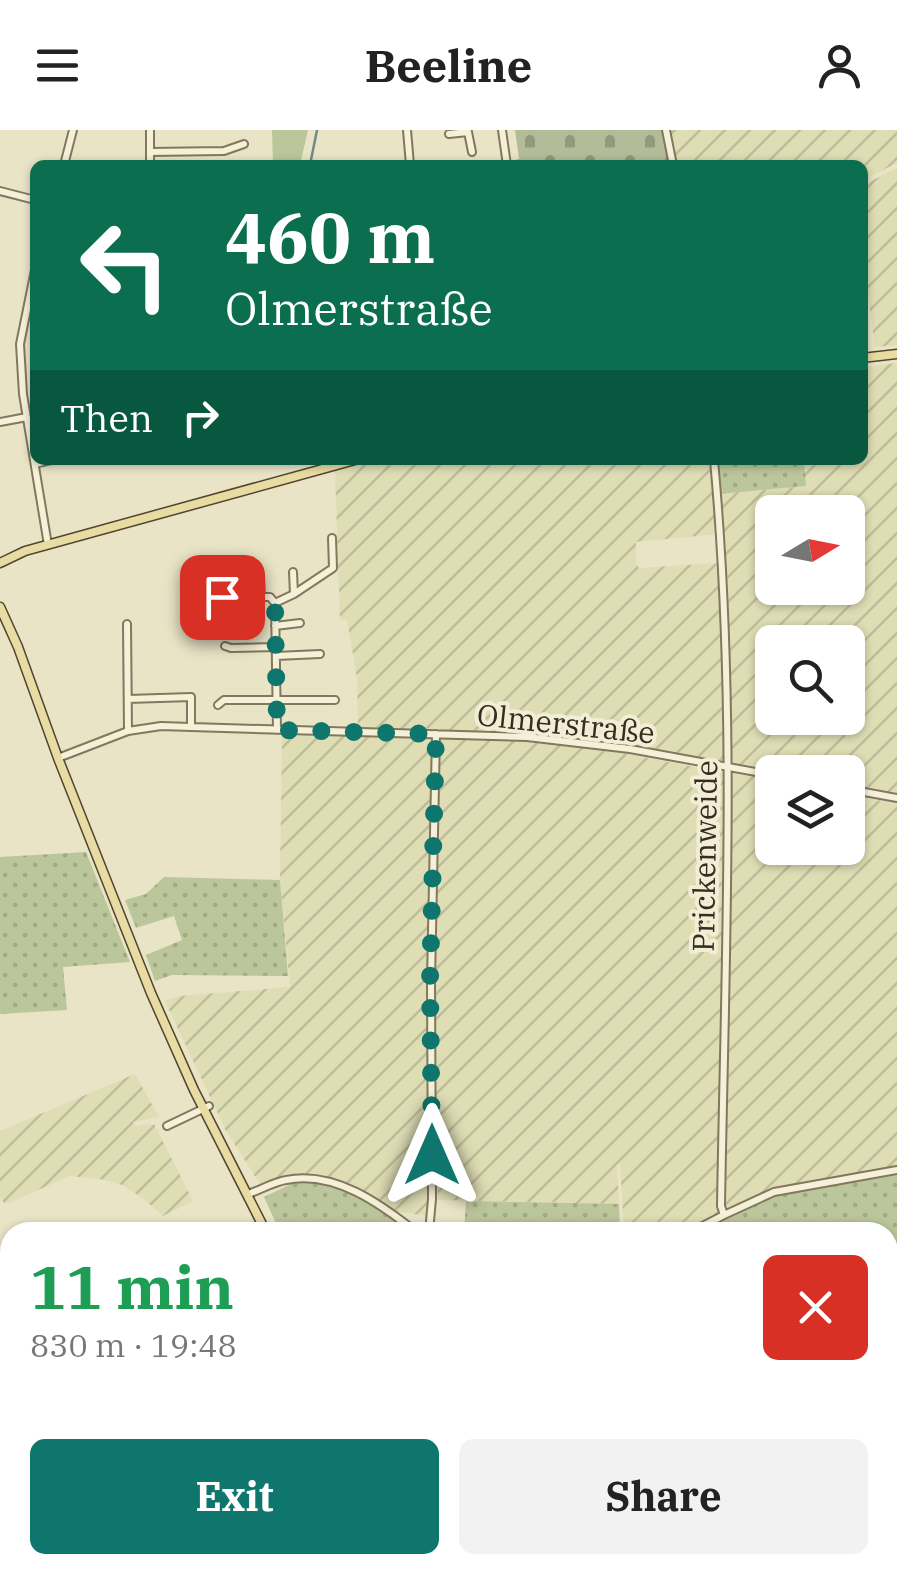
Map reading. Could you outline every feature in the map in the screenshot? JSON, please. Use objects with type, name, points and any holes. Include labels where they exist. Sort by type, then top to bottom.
[{"type":"main road","points":[[868,357],[897,354]]},
{"type":"main road","points":[[0,563],[48,544],[338,465]]},
{"type":"main road","points":[[0,608],[152,994],[261,1222]]},
{"type":"street","points":[[65,160],[72,130]]},
{"type":"street","points":[[150,130],[150,160]]},
{"type":"street","points":[[406,130],[409,160]]},
{"type":"street","points":[[502,130],[506,160]]},
{"type":"street","points":[[666,130],[672,160]]},
{"type":"street","points":[[449,134],[468,131],[472,152]]},
{"type":"street","points":[[150,152],[224,151],[244,144]]},
{"type":"street","points":[[0,191],[30,199]]},
{"type":"street","points":[[30,297],[20,344],[30,435]]},
{"type":"street","points":[[24,394],[30,393]]},
{"type":"street","points":[[0,422],[27,418]]},
{"type":"street","points":[[35,465],[48,544]]},
{"type":"street","name":"Prickenweide","points":[[714,465],[724,585],[728,767],[724,1215]]},
{"type":"street","points":[[275,602],[333,568],[332,538]]},
{"type":"street","points":[[293,572],[294,594]]},
{"type":"street","points":[[260,576],[261,598]]},
{"type":"street","points":[[220,577],[222,597],[270,598],[275,602]]},
{"type":"street","points":[[275,602],[277,730]]},
{"type":"street","points":[[275,626],[300,623]]},
{"type":"street","points":[[127,624],[128,731]]},
{"type":"street","points":[[226,646],[320,654]]},
{"type":"street","points":[[127,700],[192,696],[191,727]]},
{"type":"street","points":[[218,706],[224,700],[335,700]]},
{"type":"street","name":"Olmerstraße","points":[[58,758],[128,731],[161,726],[527,737],[755,772]]},
{"type":"street","points":[[429,1222],[436,734]]},
{"type":"street","points":[[865,792],[897,798]]},
{"type":"street","points":[[167,1126],[206,1108]]},
{"type":"street","points":[[711,1222],[774,1192],[897,1170]]},
{"type":"street","points":[[248,1194],[283,1180],[327,1180],[362,1195],[404,1222]]},
{"type":"green space","points":[[272,130],[308,130],[301,160],[273,160]]},
{"type":"green space","points":[[515,130],[663,130],[669,160],[514,160],[519,159]]},
{"type":"green space","points":[[668,130],[897,130],[897,163],[868,178],[868,160],[676,160]]},
{"type":"green space","points":[[897,168],[897,345],[875,347],[868,295],[868,182]]},
{"type":"green space","points":[[897,363],[897,795],[865,789],[865,755],[755,755],[755,768],[735,765],[731,758],[728,584],[719,494],[806,486],[804,465],[868,465],[868,366]]},
{"type":"green space","points":[[361,465],[711,465],[718,534],[636,542],[636,563],[639,568],[720,563],[724,759],[715,762],[537,735],[358,728],[357,678],[347,620],[340,620],[335,471]]},
{"type":"green space","points":[[716,465],[804,465],[806,486],[719,494]]},
{"type":"green space","points":[[282,734],[433,738],[427,1216],[392,1211],[329,1179],[286,1174],[260,1184],[226,1131],[165,1001],[180,996],[290,987],[280,880]]},
{"type":"green space","points":[[442,739],[550,742],[726,773],[717,1216],[704,1222],[624,1222],[620,1164],[619,1204],[438,1200],[433,952],[438,748]]},
{"type":"green space","points":[[734,772],[755,776],[755,865],[865,865],[865,797],[897,804],[897,1167],[777,1188],[728,1210],[723,1206]]},
{"type":"green space","points":[[86,852],[130,962],[63,967],[67,1010],[0,1014],[0,857]]},
{"type":"green space","points":[[164,877],[280,880],[288,976],[172,975],[155,981],[146,955],[182,940],[174,916],[136,928],[125,900],[146,894]]},
{"type":"green space","points":[[135,1074],[159,1117],[133,1122],[136,1126],[154,1124],[193,1201],[163,1216],[122,1185],[70,1176],[3,1202],[0,1131]]},
{"type":"green space","points":[[897,1172],[897,1222],[720,1222],[777,1192]]},
{"type":"green space","points":[[308,1182],[336,1188],[363,1199],[397,1222],[275,1222],[264,1197],[291,1184]]},
{"type":"green space","points":[[466,1201],[619,1204],[620,1222],[465,1222]]},
{"type":"waterway","points":[[311,160],[317,130]]},
{"type":"route","points":[[222,597],[270,598],[275,602],[277,730],[436,734],[430,981],[432,1155]]}]
